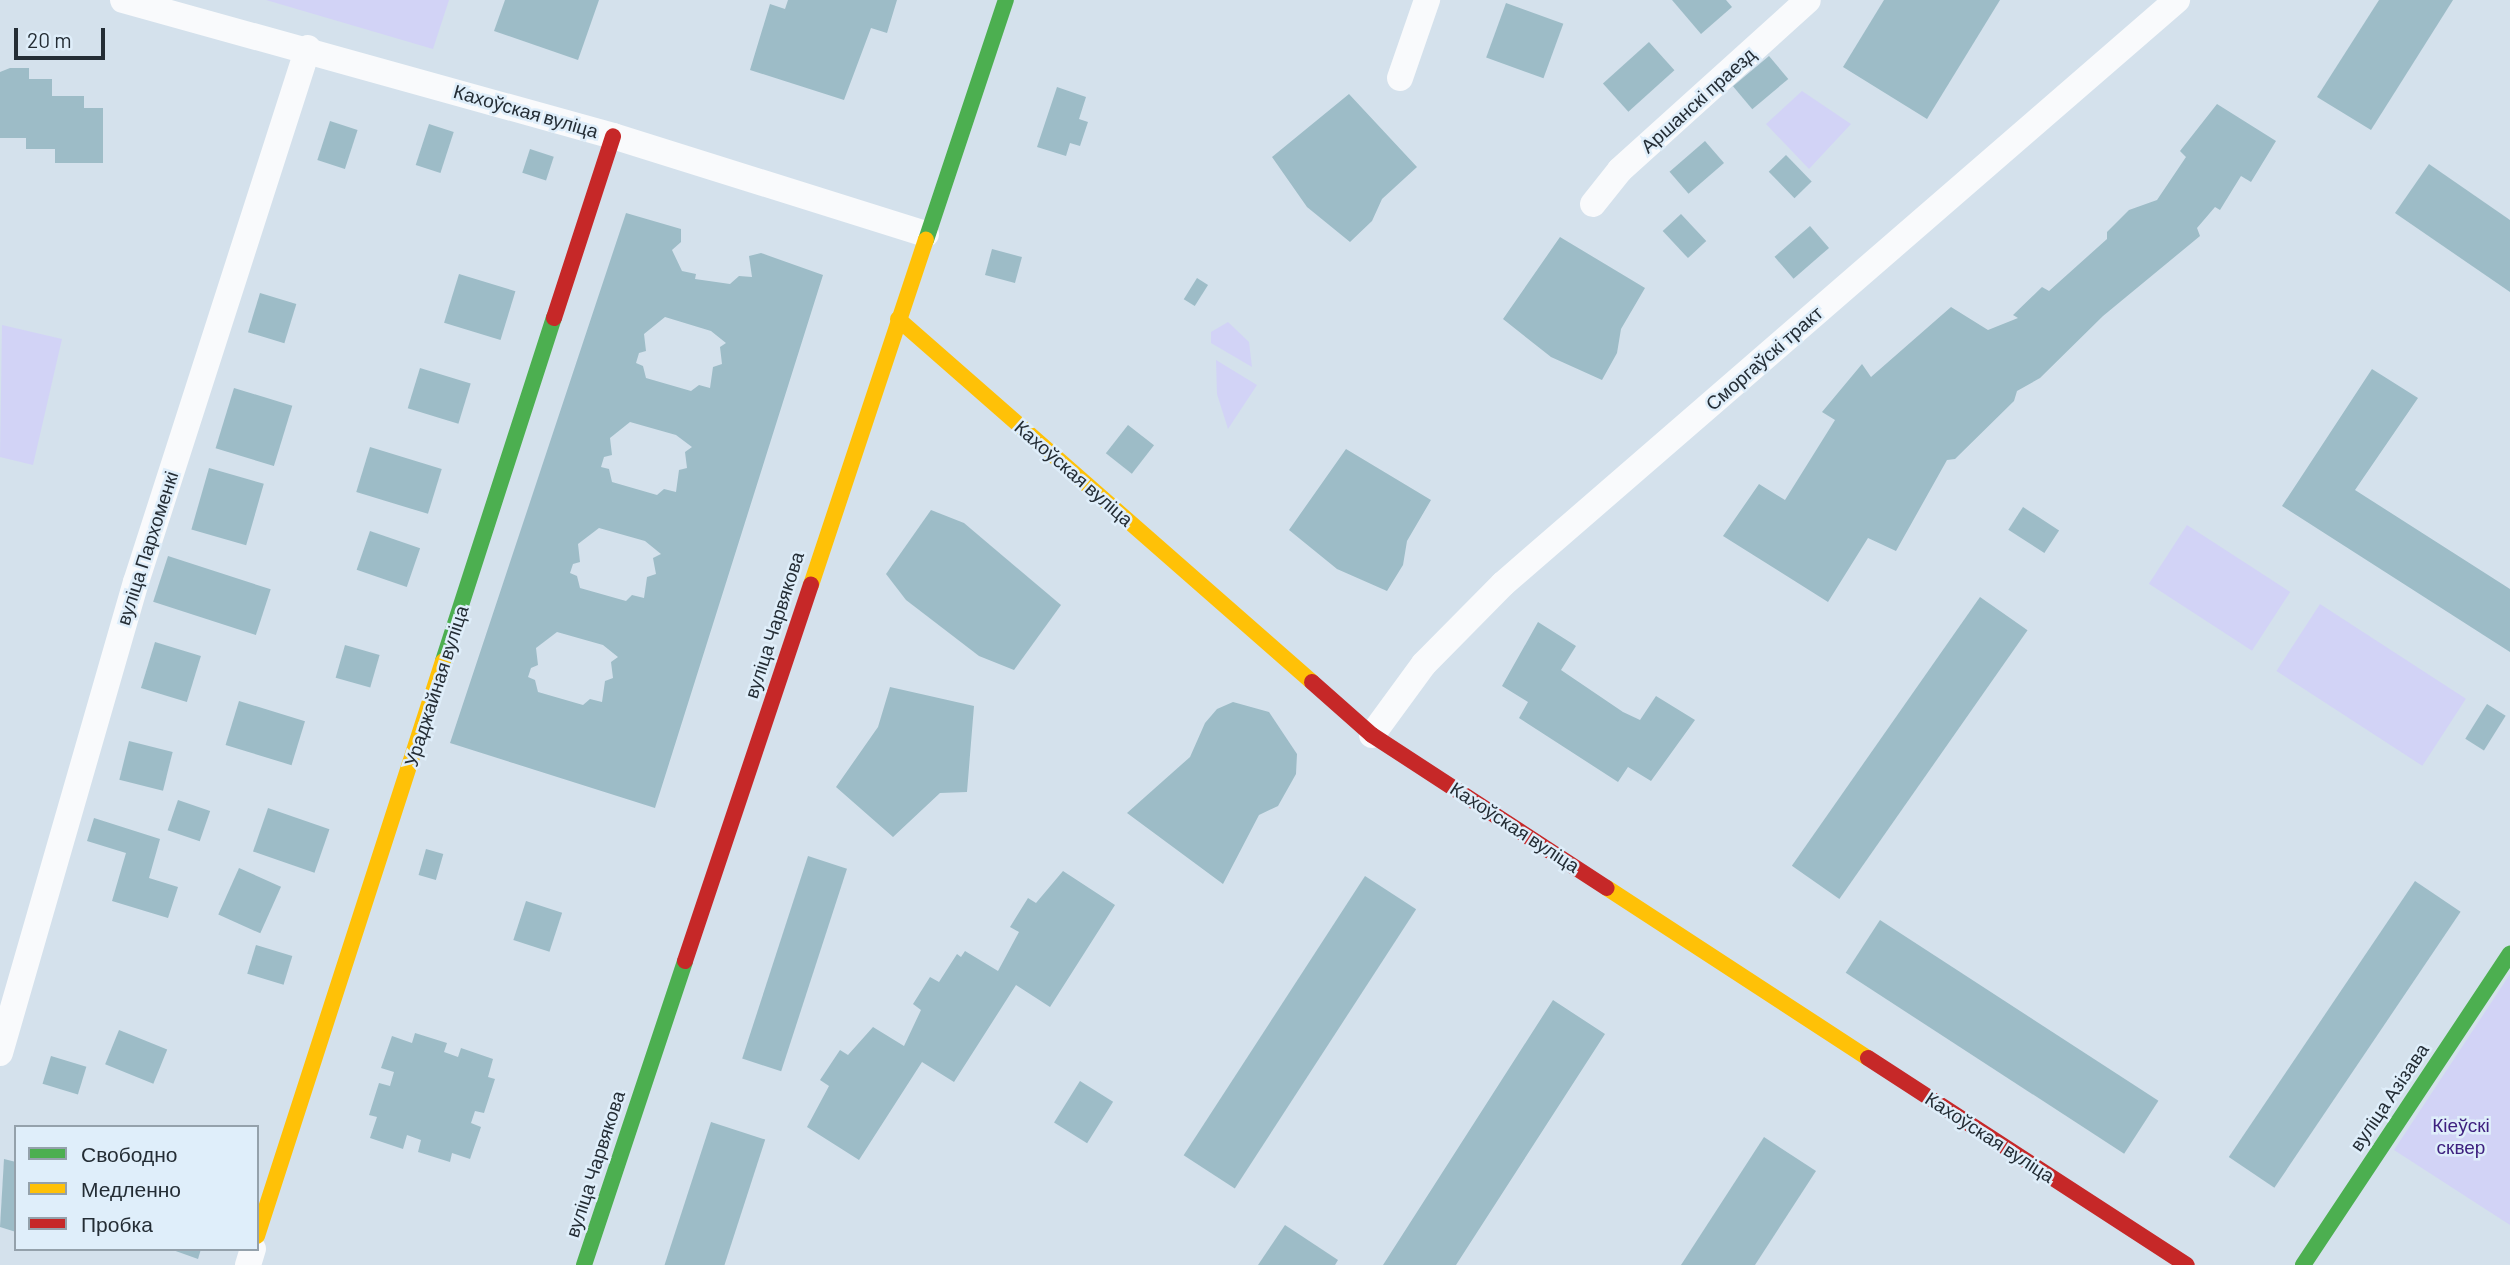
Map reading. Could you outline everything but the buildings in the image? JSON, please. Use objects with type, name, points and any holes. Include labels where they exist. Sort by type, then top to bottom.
[{"type":"street","name":"Кахоўская вуліца","points":[[123,0],[308,48],[613,136],[926,234]]},
{"type":"street","name":"вуліца Чарвякова","points":[[583,1265],[1006,0]]},
{"type":"street","points":[[1400,78],[1427,0]]},
{"type":"street","name":"Аршанскі праезд","points":[[1593,204],[1620,170],[1808,0]]},
{"type":"street","name":"Сморгаўскі тракт","points":[[1371,735],[1424,664],[1503,584],[2177,0]]},
{"type":"street","name":"вуліца Пархоменкі","points":[[0,1053],[135,582],[308,48]]},
{"type":"street","name":"Ураджайная вуліца","points":[[259,1230],[613,136]]},
{"type":"street","name":"Кахоўская вуліца","points":[[898,318],[1371,735],[2187,1265]]},
{"type":"street","name":"вуліца Азізава","points":[[2303,1265],[2510,953]]},
{"type":"green space","points":[[266,0],[449,0],[433,49]]},
{"type":"green space","points":[[1802,91],[1851,124],[1809,169],[1766,124]]},
{"type":"green space","points":[[1228,322],[1249,342],[1252,367],[1211,343],[1211,332]]},
{"type":"green space","points":[[2,325],[62,339],[33,465],[0,457]]},
{"type":"green space","points":[[1216,360],[1257,385],[1228,429],[1217,394]]},
{"type":"green space","points":[[2187,525],[2290,592],[2252,651],[2149,584]]},
{"type":"green space","points":[[2320,604],[2466,699],[2422,766],[2276,671]]},
{"type":"green space","name":"Кіеўскі сквер","points":[[2510,974],[2510,1225],[2394,1150]]},
{"type":"traffic: fast","points":[[926,240],[1006,0]]},
{"type":"traffic: fast","points":[[443,661],[554,318]]},
{"type":"traffic: fast","points":[[2303,1265],[2510,953]]},
{"type":"traffic: fast","points":[[584,1265],[685,961]]},
{"type":"traffic: slow","points":[[811,585],[926,240]]},
{"type":"traffic: slow","points":[[898,319],[1312,682]]},
{"type":"traffic: slow","points":[[259,1230],[443,661]]},
{"type":"traffic: slow","points":[[1607,888],[1868,1058]]},
{"type":"traffic: jam","points":[[554,318],[613,136]]},
{"type":"traffic: jam","points":[[685,961],[811,585]]},
{"type":"traffic: jam","points":[[1312,682],[1372,735],[1607,888]]},
{"type":"traffic: jam","points":[[1868,1058],[2187,1265]]}]
